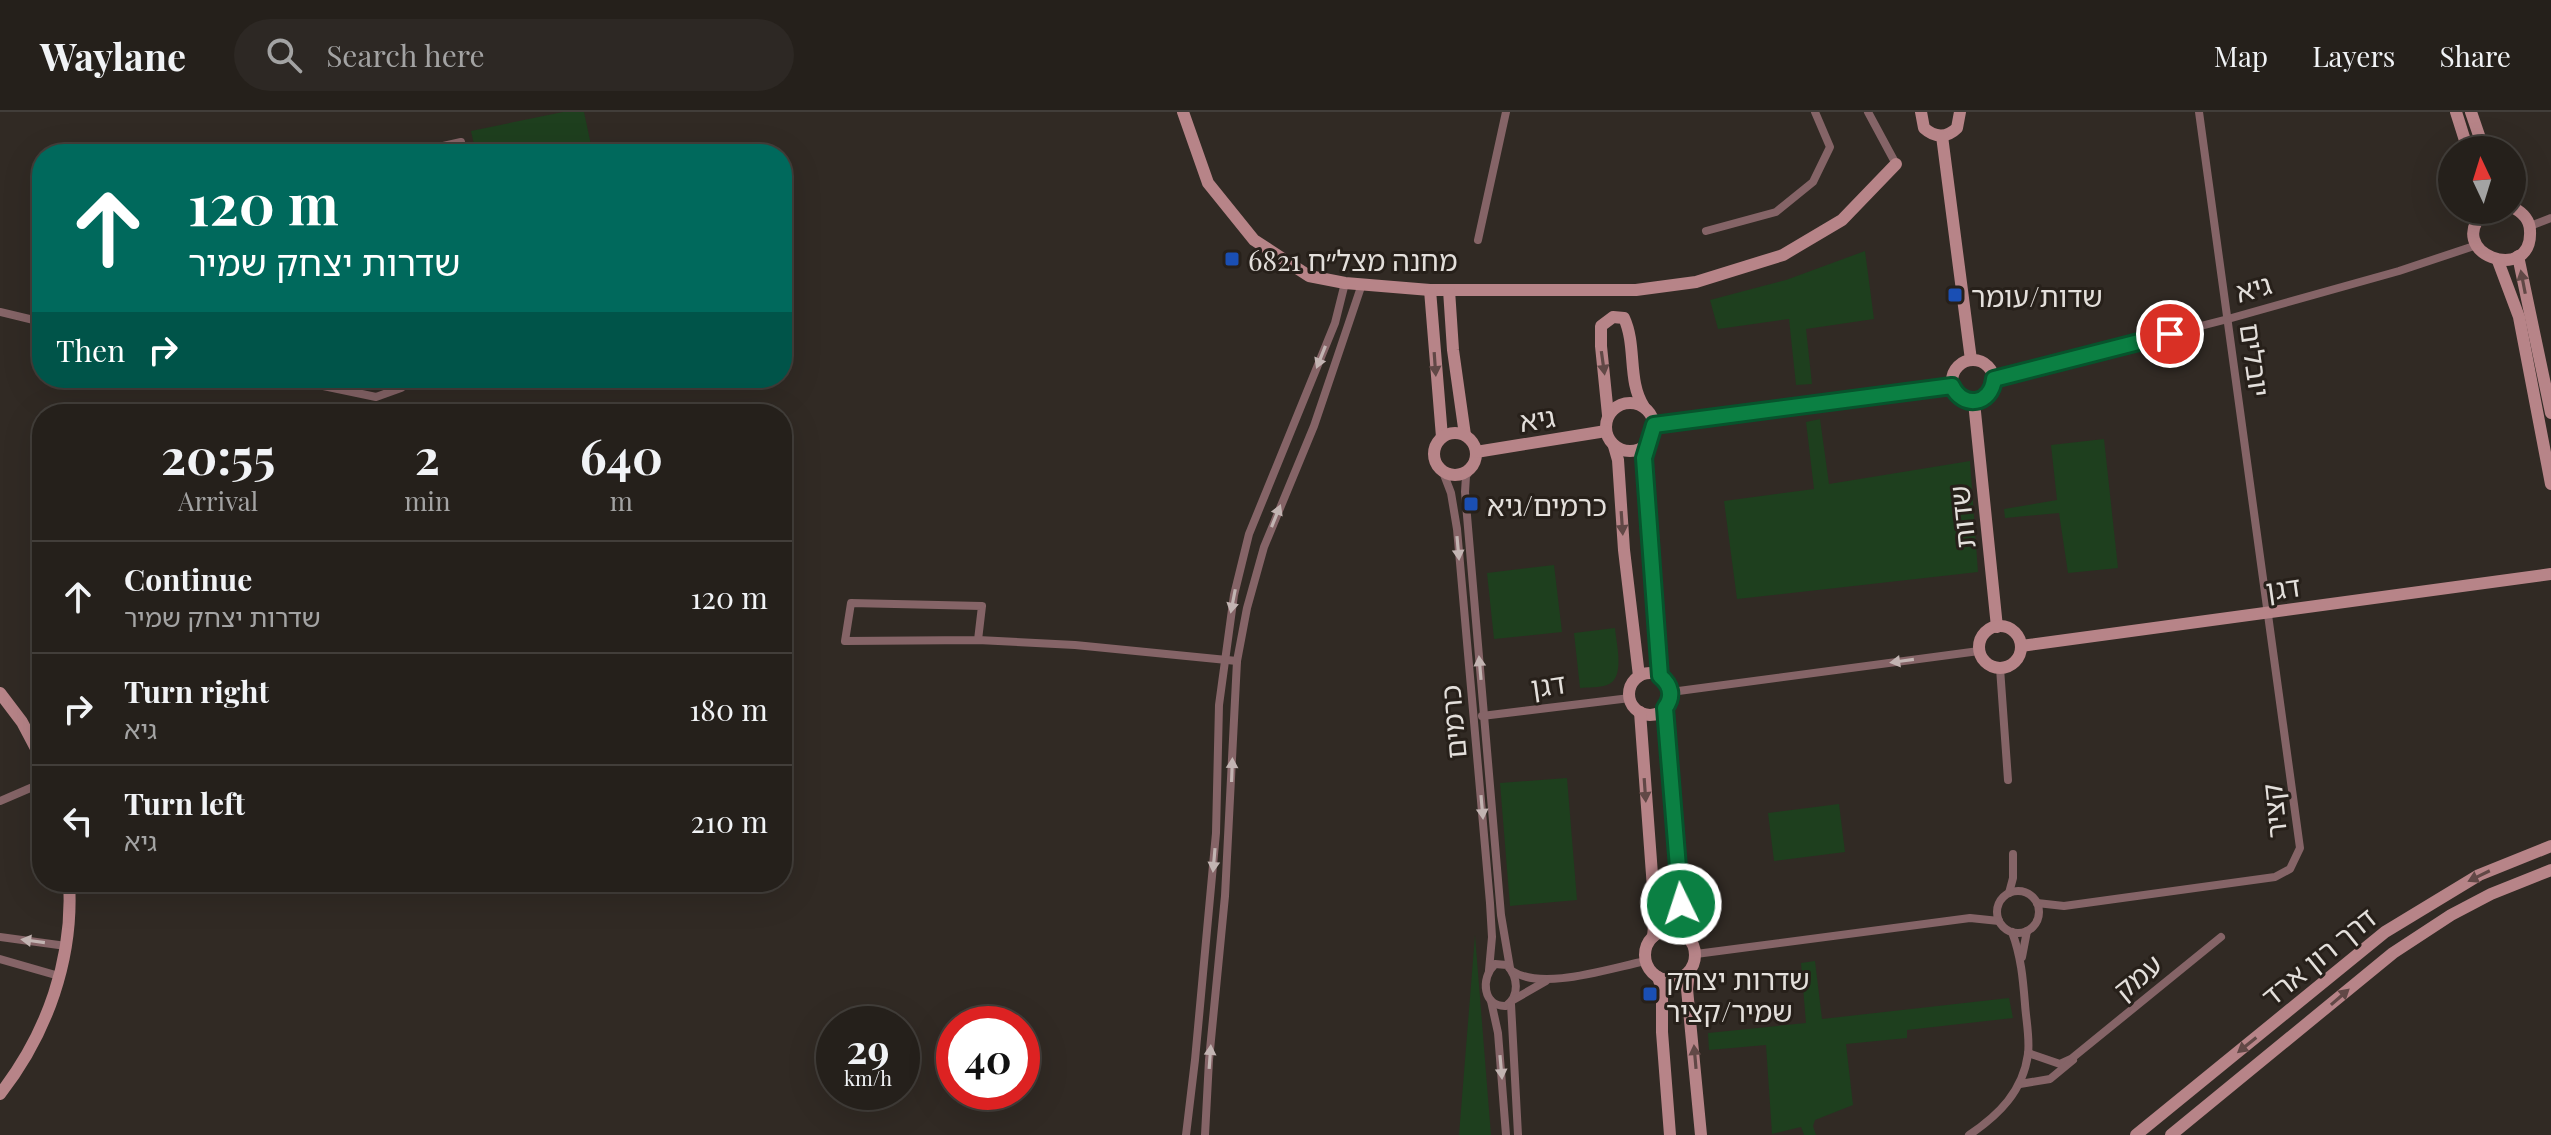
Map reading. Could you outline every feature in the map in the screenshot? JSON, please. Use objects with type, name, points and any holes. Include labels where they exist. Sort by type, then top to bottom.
[{"type":"street","points":[[1183,112],[1208,183],[1254,240],[1309,276],[1345,283],[1430,290],[1636,290],[1696,282],[1783,255],[1842,220],[1896,164],[1868,112]]},
{"type":"street","points":[[1478,240],[1506,112]]},
{"type":"street","points":[[1706,231],[1776,212],[1813,182],[1830,147],[1815,112]]},
{"type":"street","points":[[1921,112],[1924,128],[1935,136],[1957,128],[1960,112]]},
{"type":"street","name":"יובלים","points":[[2199,112],[2269,614]]},
{"type":"street","points":[[2456,112],[2464,136]]},
{"type":"street","points":[[2471,112],[2479,136]]},
{"type":"street","points":[[1942,136],[1971,360]]},
{"type":"street","points":[[452,144],[461,142]]},
{"type":"street","points":[[2530,226],[2551,218]]},
{"type":"street","points":[[2476,224],[2477,245],[2485,255],[2498,261],[2518,256],[2529,243],[2530,226],[2526,219]]},
{"type":"street","name":"גיא","points":[[1994,379],[2228,319],[2399,271],[2477,245]]},
{"type":"street","points":[[2518,256],[2551,413]]},
{"type":"street","points":[[2498,261],[2519,317],[2551,484]]},
{"type":"street","points":[[1186,1135],[1216,833],[1219,705],[1234,595],[1249,534],[1335,323],[1345,283]]},
{"type":"street","points":[[1205,1135],[1225,896],[1237,661],[1247,608],[1264,547],[1314,426],[1362,284]]},
{"type":"street","points":[[1430,290],[1442,437],[1433,453],[1436,465],[1443,472],[1458,475],[1474,465],[1476,452],[1465,435],[1453,350],[1449,290]]},
{"type":"street","points":[[0,312],[32,320]]},
{"type":"street","points":[[1614,446],[1634,451],[1651,439],[1654,425],[1638,396],[1629,329],[1624,318],[1613,317],[1601,326],[1608,415],[1606,431],[1618,460],[1624,550],[1639,676]]},
{"type":"street","points":[[1971,360],[1989,367],[1994,379],[1986,397],[1974,402],[1960,398],[1952,386],[1956,369],[1971,360]]},
{"type":"street","points":[[1654,425],[1952,386]]},
{"type":"street","points":[[333,388],[376,397],[401,388]]},
{"type":"street","name":"שדות","points":[[1974,402],[1997,627]]},
{"type":"street","points":[[1608,415],[1624,403],[1644,407]]},
{"type":"street","name":"גיא","points":[[1476,452],[1606,431]]},
{"type":"street","points":[[1442,437],[1453,433],[1465,435]]},
{"type":"street","points":[[1647,444],[1644,458],[1660,676]]},
{"type":"street","name":"כרמים","points":[[1470,470],[1466,476],[1465,492],[1501,915],[1511,970]]},
{"type":"street","name":"כרמים","points":[[1443,472],[1451,493],[1457,529],[1490,903],[1492,937],[1489,970]]},
{"type":"street","name":"דגן","points":[[2021,646],[2551,574]]},
{"type":"street","points":[[978,640],[982,606],[851,603],[845,641],[978,640],[1075,645],[1237,661]]},
{"type":"street","name":"קציר","points":[[2037,903],[2064,906],[2275,877],[2290,869],[2300,848],[2269,614]]},
{"type":"street","points":[[1997,627],[2013,631],[2021,646],[2015,661],[2000,668],[1986,663],[1979,651],[1983,635],[1997,627]]},
{"type":"street","points":[[1671,692],[1979,651]]},
{"type":"street","points":[[2000,668],[2008,780]]},
{"type":"street","points":[[1665,708],[1651,715],[1633,706],[1631,686],[1639,676],[1649,673],[1660,676],[1671,692],[1665,708],[1682,920],[1686,935]]},
{"type":"street","points":[[0,693],[32,741]]},
{"type":"street","name":"דגן","points":[[1474,717],[1630,698]]},
{"type":"street","points":[[1640,712],[1655,915],[1653,937]]},
{"type":"street","points":[[0,801],[32,787]]},
{"type":"street","name":"דרך רון ארד","points":[[2136,1135],[2385,932],[2479,875],[2551,846]]},
{"type":"street","points":[[1970,918],[1998,906],[2009,893],[2013,854]]},
{"type":"street","points":[[1969,1135],[2013,1097],[2020,1084],[2028,1053],[2022,965],[2027,931],[2038,919],[2037,903],[2025,892],[2014,867]]},
{"type":"street","name":"דרך רון ארד","points":[[2171,1135],[2393,953],[2451,915],[2491,894],[2551,870]]},
{"type":"street","points":[[0,1094],[39,1032],[59,976],[70,919],[69,892]]},
{"type":"street","points":[[2009,893],[2025,892]]},
{"type":"street","points":[[1998,906],[1999,921]]},
{"type":"street","name":"קציר","points":[[2038,919],[2064,906]]},
{"type":"street","points":[[1696,954],[1970,918],[1999,921],[2012,932],[2022,965]]},
{"type":"street","points":[[1689,972],[1678,979],[1658,977],[1646,961],[1647,944],[1665,930],[1679,931],[1691,940],[1696,954],[1687,989],[1701,1135]]},
{"type":"street","points":[[2012,932],[2027,931]]},
{"type":"street","points":[[0,937],[66,946]]},
{"type":"street","name":"עמק","points":[[2028,1053],[2060,1064],[2221,937]]},
{"type":"street","points":[[0,959],[59,976]]},
{"type":"street","points":[[1506,1135],[1498,1033],[1485,986],[1489,970],[1499,964],[1532,979],[1554,978],[1646,961]]},
{"type":"street","points":[[1511,970],[1516,987],[1512,1002],[1518,1135]]},
{"type":"street","points":[[1658,977],[1662,989],[1670,1135]]},
{"type":"street","points":[[1491,1001],[1500,1007],[1528,989],[1554,978]]},
{"type":"street","name":"עמק","points":[[2020,1084],[2050,1079],[2069,1065],[2081,1050]]},
{"type":"green space","points":[[563,112],[584,112],[591,144],[474,144],[471,131]]},
{"type":"green space","points":[[1865,251],[1874,319],[1806,329],[1812,384],[1796,385],[1789,319],[1718,329],[1710,300],[1786,280]]},
{"type":"green space","points":[[1820,419],[1829,484],[1970,461],[1978,572],[1737,599],[1724,501],[1814,489],[1806,422]]},
{"type":"green space","points":[[2104,439],[2118,568],[2068,573],[2059,513],[2005,518],[2004,509],[2057,500],[2051,445]]},
{"type":"green space","points":[[1554,565],[1562,632],[1494,639],[1487,573]]},
{"type":"green space","points":[[1615,628],[1616,676],[1607,685],[1580,688],[1574,633]]},
{"type":"green space","points":[[1567,778],[1577,900],[1510,906],[1500,783]]},
{"type":"green space","points":[[1839,804],[1845,852],[1774,861],[1768,813]]},
{"type":"green space","points":[[1475,935],[1491,1135],[1459,1135]]},
{"type":"green space","points":[[1815,961],[1822,1019],[2009,998],[2013,1018],[1907,1030],[1907,1038],[1846,1044],[1853,1105],[1815,1120],[1816,1135],[1804,1135],[1801,1127],[1772,1134],[1766,1045],[1709,1050],[1708,1033],[1806,1023],[1801,963]]},
{"type":"place","name":"מחנה מצל״ח 6821","points":[[1232,259]]},
{"type":"place","name":"שדות/עומר","points":[[1955,295]]},
{"type":"place","name":"כרמים/גיא","points":[[1471,504]]},
{"type":"place","name":"שדרות יצחק שמיר/קציר","points":[[1650,994]]},
{"type":"route","points":[[1681,904],[1665,708],[1671,692],[1660,676],[1644,458],[1654,425],[1952,386],[1960,398],[1981,401],[1991,392],[1994,379],[2170,334]]}]
